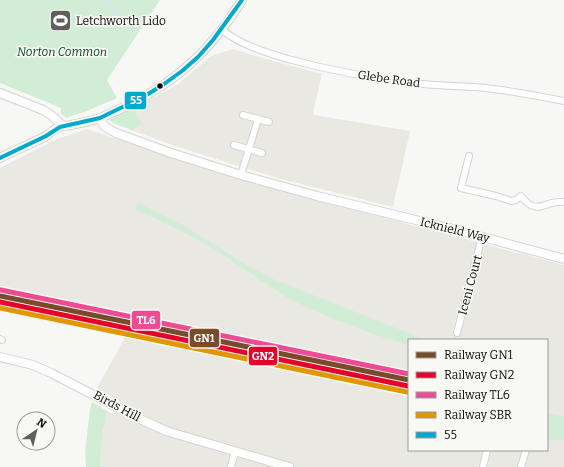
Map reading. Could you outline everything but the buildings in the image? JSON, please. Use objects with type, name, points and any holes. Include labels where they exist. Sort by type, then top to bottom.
[{"type":"street","points":[[0,93],[43,110],[62,125],[68,126],[100,118],[147,95],[178,76],[205,51],[222,30],[242,0]]},
{"type":"street","name":"Glebe Road","points":[[222,30],[242,43],[272,54],[320,68],[420,83],[487,88],[564,101]]},
{"type":"street","points":[[243,115],[269,122]]},
{"type":"street","name":"Icknield Way","points":[[100,118],[104,126],[116,133],[241,176],[564,259]]},
{"type":"street","points":[[241,176],[258,119]]},
{"type":"street","points":[[0,158],[47,135],[62,125]]},
{"type":"street","points":[[234,144],[262,153]]},
{"type":"street","points":[[469,156],[461,188],[511,201],[516,200],[521,196],[528,203],[541,208],[557,202],[564,202]]},
{"type":"street","name":"Iceni Court","points":[[458,333],[482,237]]},
{"type":"street","name":"Birds Hill","points":[[0,357],[33,365],[51,373],[166,431],[289,467]]},
{"type":"street","points":[[231,467],[236,451]]},
{"type":"street","points":[[483,467],[487,451]]},
{"type":"street","points":[[521,467],[526,451]]},
{"type":"shaded area","points":[[233,49],[322,74],[314,108],[314,115],[410,131],[393,207],[281,179],[178,147],[134,131],[141,121],[134,108],[177,85],[211,56]]},
{"type":"shaded area","points":[[87,129],[208,169],[564,265],[564,416],[548,413],[548,339],[408,339],[408,451],[548,451],[548,440],[564,440],[564,467],[100,467],[102,438],[107,411],[112,414],[119,401],[97,388],[127,334],[140,328],[0,300],[0,168],[57,139]]},
{"type":"green space","name":"Norton Common","points":[[0,0],[160,0],[107,80],[117,98],[66,118],[61,114],[61,108],[0,83]]},
{"type":"green space","points":[[134,108],[141,123],[134,131],[113,123],[110,120],[111,117]]},
{"type":"green space","points":[[138,203],[184,226],[250,267],[273,279],[423,339],[408,339],[408,345],[333,319],[289,299],[211,247],[135,209]]},
{"type":"green space","points":[[92,402],[107,411],[102,438],[100,467],[86,467],[85,453]]},
{"type":"green space","points":[[548,413],[564,416],[564,440],[548,440]]},
{"type":"waterway","points":[[104,0],[117,14]]},
{"type":"rail line","name":"TL6","points":[[1,290],[408,374]]},
{"type":"rail line","name":"GN1","points":[[0,296],[408,380]]},
{"type":"rail line","name":"GN2","points":[[0,302],[408,386]]},
{"type":"rail line","name":"SBR","points":[[0,308],[407,392]]},
{"type":"transit line","name":"55","points":[[0,158],[46,136],[60,127],[100,118],[145,96],[164,84],[198,57],[213,40],[242,0]]},
{"type":"place","name":"Letchworth Lido","points":[[61,21]]}]
